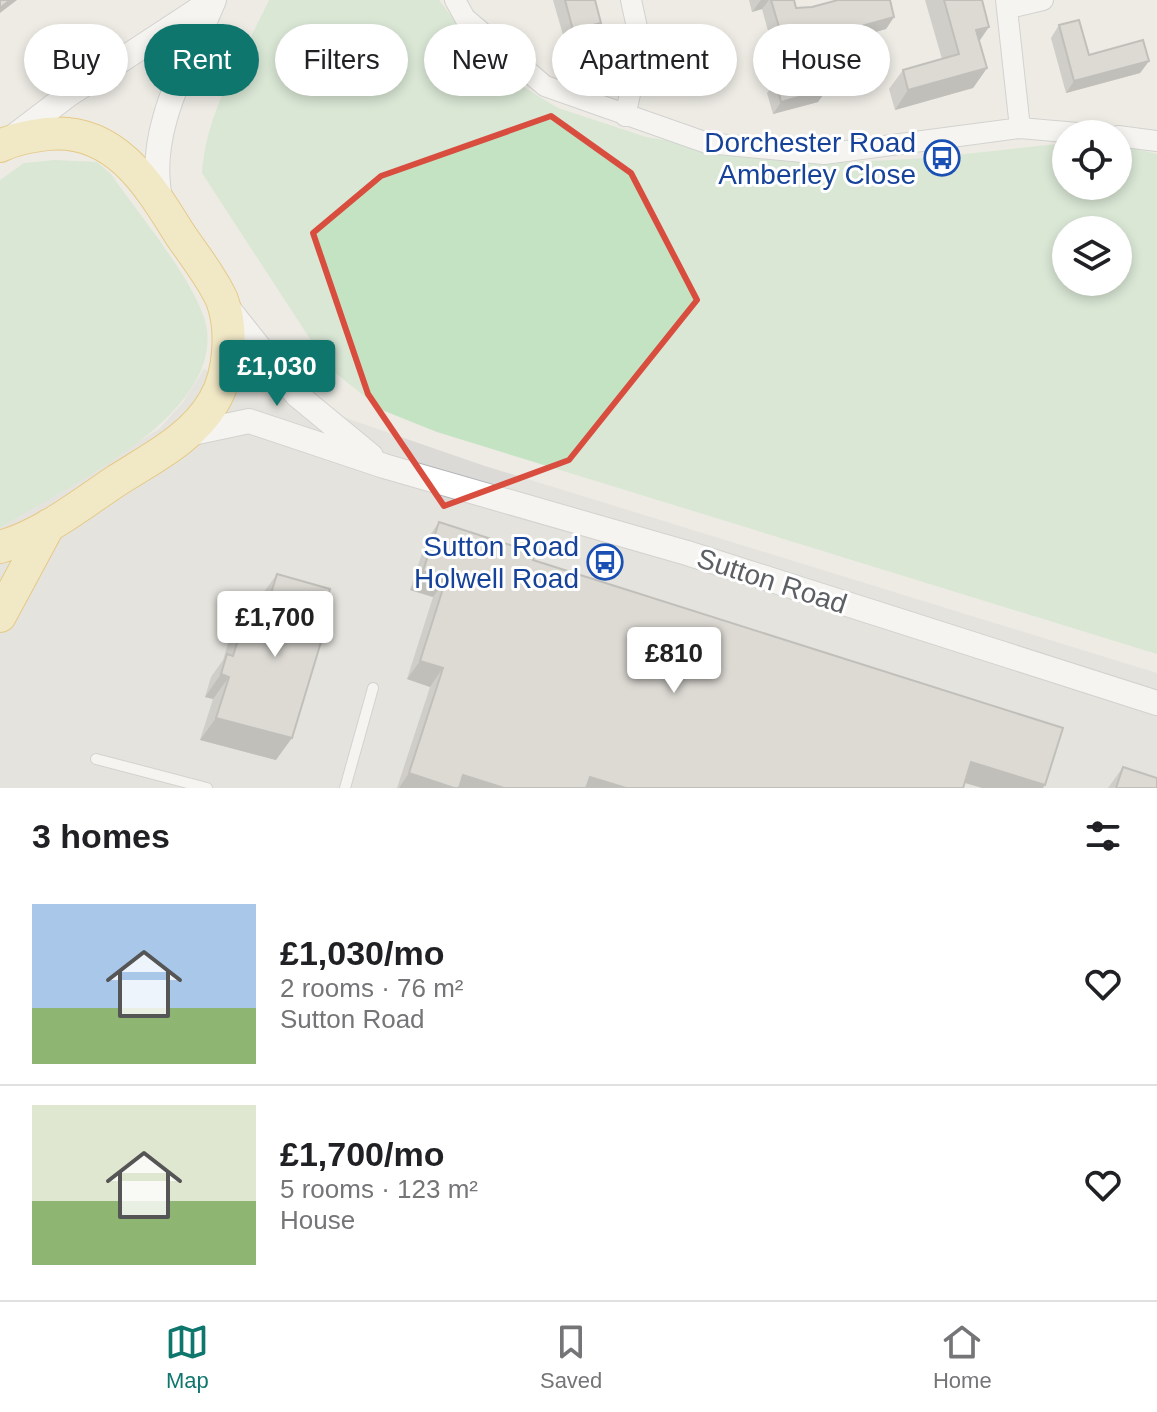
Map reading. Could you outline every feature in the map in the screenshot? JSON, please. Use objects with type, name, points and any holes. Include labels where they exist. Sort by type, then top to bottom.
[{"type":"highway","points":[[0,547],[49,525],[188,434],[216,398],[223,378],[227,329],[222,300],[137,170],[119,153],[89,138],[58,133],[2,145]]},
{"type":"highway","points":[[0,616],[49,525]]},
{"type":"street","points":[[2,145],[68,95],[213,0]]},
{"type":"street","points":[[162,206],[156,180],[158,136],[213,0]]},
{"type":"street","points":[[455,0],[465,18],[545,86],[707,143],[824,154],[1020,128],[1052,131]]},
{"type":"street","points":[[625,116],[641,46],[631,0]]},
{"type":"street","points":[[1020,128],[1008,4],[1043,0]]},
{"type":"street","points":[[1132,138],[1157,141]]},
{"type":"street","name":"Sutton Road","points":[[222,300],[297,395],[384,466]]},
{"type":"street","name":"Sutton Road","points":[[188,434],[249,421],[384,466],[687,553],[1157,703]]},
{"type":"lane","points":[[345,788],[373,688]]},
{"type":"lane","points":[[96,759],[207,788]]},
{"type":"highlighted area","points":[[551,116],[631,173],[697,300],[569,460],[444,506],[368,394],[313,233],[381,176]]},
{"type":"shaded area","points":[[204,369],[482,465],[1157,673],[1157,788],[0,788],[0,528],[159,429],[183,402]]},
{"type":"green space","points":[[269,0],[439,0],[457,24],[424,24],[424,96],[536,95],[558,108],[646,137],[814,164],[928,158],[1052,145],[1052,200],[1132,200],[1132,148],[1157,154],[1157,654],[437,432],[382,410],[329,368],[202,173],[210,127],[222,96],[259,96],[257,24]]},
{"type":"green space","points":[[55,160],[97,162],[111,174],[166,250],[193,294],[207,330],[204,362],[188,393],[163,421],[132,447],[0,528],[0,180],[24,163]]},
{"type":"building","points":[[565,0],[595,0],[601,23],[571,24]]},
{"type":"building","points":[[771,0],[794,0],[796,8],[838,0],[890,0],[894,17],[869,24],[778,24]]},
{"type":"building","points":[[944,0],[982,0],[989,27],[976,30],[987,68],[908,90],[903,70],[959,54]]},
{"type":"building","points":[[1079,20],[1089,55],[1143,40],[1149,61],[1074,81],[1059,25]]},
{"type":"building","points":[[780,96],[802,96],[781,102]]},
{"type":"building","points":[[439,522],[535,553],[533,560],[1063,728],[1045,785],[971,762],[963,788],[626,788],[590,777],[586,788],[504,788],[463,775],[459,788],[454,788],[409,773],[443,668],[420,661],[446,579],[423,571]]},
{"type":"building","points":[[277,574],[330,589],[318,630],[324,632],[292,738],[216,718],[229,677],[221,674],[227,654],[233,656],[247,611],[264,616]]},
{"type":"building","points":[[1123,767],[1157,778],[1157,788],[1116,788]]},
{"type":"place","name":"Dorchester Road Amberley Close","points":[[942,158]]},
{"type":"place","name":"Sutton Road Holwell Road","points":[[605,562]]}]
